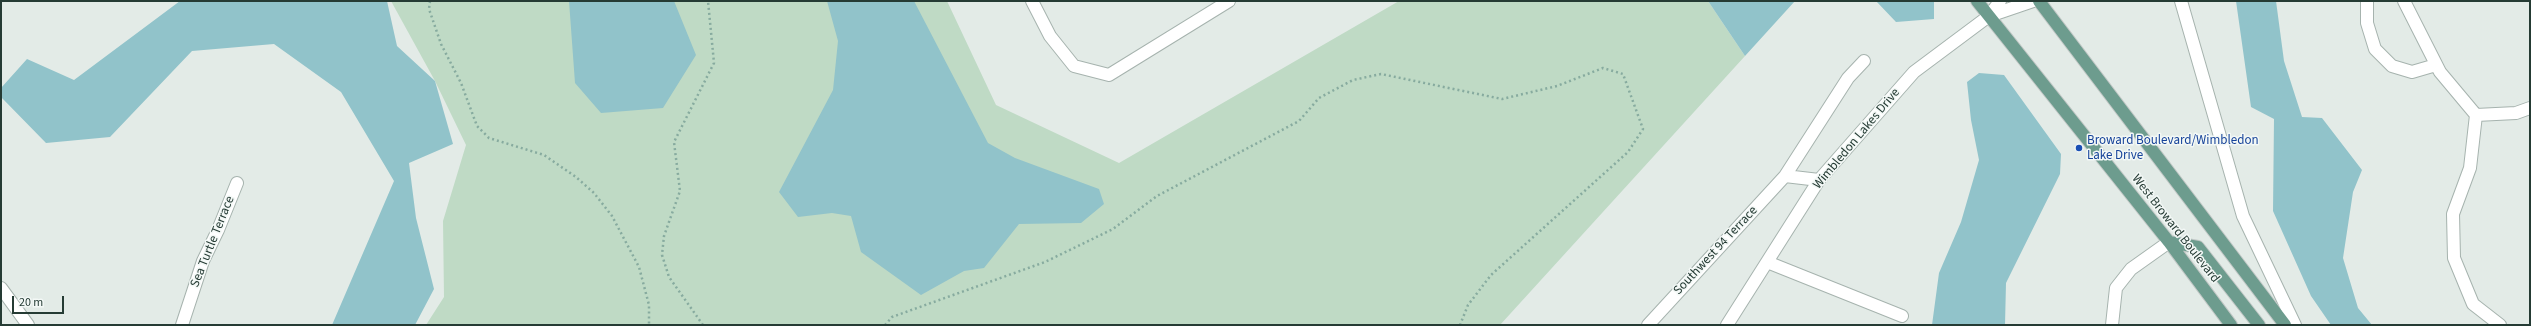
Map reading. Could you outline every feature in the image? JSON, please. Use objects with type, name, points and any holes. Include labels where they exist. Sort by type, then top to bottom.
[{"type":"main road","name":"West Broward Boulevard","points":[[1977,1],[2169,242],[2231,325]]},
{"type":"main road","points":[[2039,1],[2285,325]]},
{"type":"main road","points":[[2169,242],[2198,247],[2259,325]]},
{"type":"street","points":[[1032,1],[1050,36],[1074,66],[1109,76],[1228,1]]},
{"type":"street","points":[[1989,16],[2000,1]]},
{"type":"street","name":"Wimbledon Lakes Drive","points":[[1727,325],[1819,180],[1914,72],[1989,16],[2033,1]]},
{"type":"street","points":[[2181,1],[2242,216],[2294,325]]},
{"type":"street","points":[[2367,1],[2367,23],[2375,49],[2392,66],[2412,72],[2436,65]]},
{"type":"street","points":[[2404,1],[2436,65],[2476,115],[2470,168],[2453,214],[2454,258],[2473,304],[2500,325]]},
{"type":"street","name":"Southwest 94 Terrace","points":[[1648,325],[1785,176],[1848,78],[1864,61]]},
{"type":"street","points":[[2476,115],[2516,113],[2530,108]]},
{"type":"street","points":[[1785,176],[1819,180]]},
{"type":"street","name":"Sea Turtle Terrace","points":[[182,325],[202,261],[218,230],[237,183]]},
{"type":"street","points":[[2112,325],[2116,288],[2131,269],[2169,242]]},
{"type":"street","points":[[1767,262],[1902,316]]},
{"type":"street","points":[[1,288],[28,325]]},
{"type":"path","points":[[430,1],[429,9],[442,44],[461,83],[477,126],[489,138],[544,155],[576,177],[594,193],[612,216],[640,267],[649,305],[648,325]]},
{"type":"path","points":[[703,325],[669,277],[662,255],[664,236],[680,191],[674,142],[714,63],[708,1]]},
{"type":"path","points":[[884,325],[892,317],[1045,262],[1113,229],[1157,196],[1299,120],[1319,98],[1352,80],[1382,74],[1502,99],[1557,86],[1603,68],[1623,74],[1643,129],[1632,146],[1491,275],[1468,305],[1460,325]]},
{"type":"green space","points":[[391,1],[947,1],[996,105],[1119,163],[1399,1],[1708,1],[1745,56],[1500,325],[426,325],[444,297],[443,221],[466,145],[435,81]]},
{"type":"water","points":[[180,1],[387,1],[397,46],[435,81],[453,144],[409,163],[416,218],[434,289],[415,325],[332,325],[394,181],[341,92],[274,44],[192,51],[110,137],[46,143],[1,97],[1,88],[27,59],[74,80]]},
{"type":"water","points":[[569,1],[674,1],[696,55],[663,108],[601,113],[575,83]]},
{"type":"water","points":[[827,1],[914,1],[988,143],[1015,158],[1099,189],[1104,204],[1081,223],[1019,224],[984,268],[964,271],[921,295],[861,252],[851,216],[832,213],[798,217],[779,192],[833,90],[838,41]]},
{"type":"water","points":[[1708,1],[1795,1],[1745,56]]},
{"type":"water","points":[[1876,1],[1934,1],[1934,19],[1896,22]]},
{"type":"water","points":[[2236,1],[2276,1],[2284,61],[2302,117],[2322,118],[2362,170],[2353,192],[2343,258],[2358,308],[2372,325],[2331,325],[2311,296],[2273,211],[2274,119],[2251,107]]},
{"type":"water","points":[[1979,73],[2004,75],[2061,154],[2060,174],[2006,283],[2005,325],[1932,325],[1939,273],[1961,222],[1979,160],[1971,120],[1967,82]]},
{"type":"place","name":"Broward Boulevard/Wimbledon Lake Drive","points":[[2079,148]]}]
